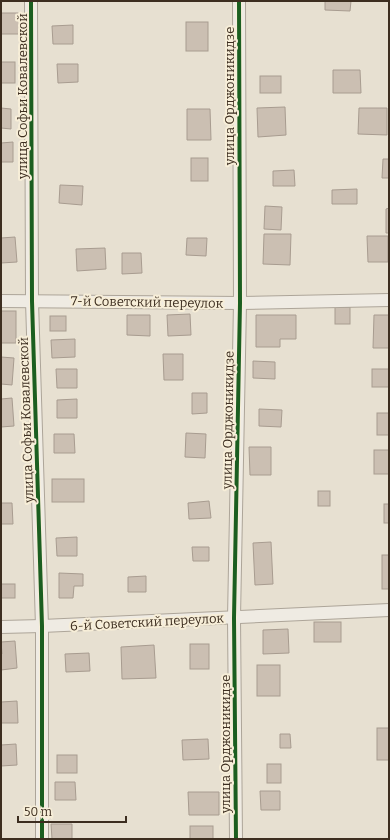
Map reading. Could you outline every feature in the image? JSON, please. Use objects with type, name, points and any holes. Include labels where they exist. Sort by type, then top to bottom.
[{"type":"street","name":"улица Софьи Ковалевской","points":[[31,1],[32,301],[42,626],[42,839]]},
{"type":"street","name":"улица Орджоникидзе","points":[[236,839],[234,618],[240,303],[239,1]]},
{"type":"street","name":"7-й Советский переулок","points":[[1,301],[240,303],[389,300]]},
{"type":"street","name":"6-й Советский переулок","points":[[1,627],[234,618],[389,610]]},
{"type":"building","points":[[325,1],[351,1],[350,11],[325,10]]},
{"type":"building","points":[[1,13],[19,13],[20,34],[1,34]]},
{"type":"building","points":[[186,22],[208,22],[208,51],[186,51]]},
{"type":"building","points":[[73,25],[73,44],[53,44],[52,26]]},
{"type":"building","points":[[1,62],[15,62],[15,83],[1,83]]},
{"type":"building","points":[[57,64],[78,64],[78,82],[58,83]]},
{"type":"building","points":[[333,70],[360,70],[361,93],[333,93]]},
{"type":"building","points":[[260,76],[281,76],[281,93],[260,93]]},
{"type":"building","points":[[285,107],[286,135],[258,137],[257,108]]},
{"type":"building","points":[[1,108],[11,109],[11,129],[1,128]]},
{"type":"building","points":[[359,108],[387,108],[387,135],[358,134]]},
{"type":"building","points":[[187,109],[210,109],[211,140],[187,140]]},
{"type":"building","points":[[13,142],[13,162],[1,162],[1,143]]},
{"type":"building","points":[[191,158],[208,158],[208,181],[191,181]]},
{"type":"building","points":[[383,159],[389,159],[389,178],[382,178]]},
{"type":"building","points":[[294,170],[295,186],[273,186],[273,171]]},
{"type":"building","points":[[60,185],[83,186],[82,205],[59,203]]},
{"type":"building","points":[[357,189],[357,204],[332,204],[332,190]]},
{"type":"building","points":[[265,206],[282,207],[281,230],[264,229]]},
{"type":"building","points":[[389,208],[389,233],[386,233],[386,209]]},
{"type":"building","points":[[264,234],[291,234],[290,265],[263,264]]},
{"type":"building","points":[[367,236],[388,236],[388,262],[368,262]]},
{"type":"building","points":[[15,237],[17,262],[1,263],[1,238]]},
{"type":"building","points":[[187,238],[207,238],[206,256],[186,255]]},
{"type":"building","points":[[105,248],[106,269],[77,271],[76,249]]},
{"type":"building","points":[[122,253],[141,253],[142,273],[122,274]]},
{"type":"building","points":[[335,307],[350,307],[350,324],[335,324]]},
{"type":"building","points":[[1,311],[16,311],[16,343],[1,343]]},
{"type":"building","points":[[190,314],[191,335],[168,336],[167,315]]},
{"type":"building","points":[[127,315],[150,315],[150,336],[127,335]]},
{"type":"building","points":[[256,315],[296,315],[296,339],[280,339],[280,347],[256,347]]},
{"type":"building","points":[[374,315],[389,315],[389,348],[373,348]]},
{"type":"building","points":[[50,316],[66,316],[66,331],[50,331]]},
{"type":"building","points":[[75,339],[75,357],[52,358],[51,340]]},
{"type":"building","points":[[163,354],[183,354],[183,380],[164,380]]},
{"type":"building","points":[[1,357],[14,358],[12,385],[1,384]]},
{"type":"building","points":[[253,361],[275,362],[275,379],[253,378]]},
{"type":"building","points":[[56,369],[77,369],[77,388],[57,388]]},
{"type":"building","points":[[372,369],[389,369],[389,387],[372,387]]},
{"type":"building","points":[[192,393],[207,393],[207,413],[192,414]]},
{"type":"building","points":[[12,398],[14,426],[1,427],[1,399]]},
{"type":"building","points":[[77,399],[77,418],[57,418],[57,400]]},
{"type":"building","points":[[259,409],[282,410],[281,427],[259,426]]},
{"type":"building","points":[[377,413],[389,413],[389,435],[377,435]]},
{"type":"building","points":[[186,433],[206,434],[205,458],[185,457]]},
{"type":"building","points":[[54,434],[74,434],[75,453],[54,453]]},
{"type":"building","points":[[249,447],[271,447],[271,475],[250,475]]},
{"type":"building","points":[[374,450],[389,450],[389,474],[374,474]]},
{"type":"building","points":[[52,479],[84,479],[84,502],[52,502]]},
{"type":"building","points":[[318,491],[330,491],[330,506],[318,506]]},
{"type":"building","points":[[209,501],[211,518],[189,519],[188,503]]},
{"type":"building","points":[[1,503],[12,503],[13,524],[1,524]]},
{"type":"building","points":[[384,504],[389,504],[389,523],[384,523]]},
{"type":"building","points":[[77,537],[77,556],[57,556],[56,538]]},
{"type":"building","points":[[271,542],[273,584],[255,585],[253,543]]},
{"type":"building","points":[[192,547],[209,547],[209,561],[193,561]]},
{"type":"building","points":[[382,555],[389,555],[389,589],[382,589]]},
{"type":"building","points":[[59,573],[83,574],[83,586],[74,586],[73,598],[59,598]]},
{"type":"building","points":[[146,576],[146,592],[128,592],[128,577]]},
{"type":"building","points":[[1,584],[15,584],[15,598],[1,598]]},
{"type":"building","points":[[314,622],[341,622],[341,642],[314,642]]},
{"type":"building","points":[[288,629],[289,653],[263,654],[263,630]]},
{"type":"building","points":[[15,641],[17,668],[1,670],[1,642]]},
{"type":"building","points":[[190,644],[209,644],[209,669],[190,669]]},
{"type":"building","points":[[154,645],[156,678],[122,679],[121,647]]},
{"type":"building","points":[[89,653],[90,671],[66,672],[65,654]]},
{"type":"building","points":[[257,665],[280,665],[280,696],[257,696]]},
{"type":"building","points":[[17,701],[18,723],[1,723],[1,702]]},
{"type":"building","points":[[377,728],[389,728],[389,760],[377,760]]},
{"type":"building","points":[[280,734],[290,734],[291,748],[280,748]]},
{"type":"building","points":[[208,739],[209,759],[183,760],[182,740]]},
{"type":"building","points":[[16,744],[17,765],[1,766],[1,745]]},
{"type":"building","points":[[57,755],[77,755],[77,773],[57,773]]},
{"type":"building","points":[[267,764],[281,764],[281,783],[267,783]]},
{"type":"building","points":[[55,782],[75,782],[76,800],[55,800]]},
{"type":"building","points":[[260,791],[280,791],[280,810],[261,810]]},
{"type":"building","points":[[188,792],[219,792],[219,815],[189,815]]},
{"type":"building","points":[[51,824],[72,824],[72,839],[52,839]]},
{"type":"building","points":[[190,826],[213,826],[213,839],[190,839]]},
{"type":"cycle path","points":[[31,1],[32,301],[42,626],[42,839]]},
{"type":"cycle path","points":[[236,839],[234,618],[240,303],[239,1]]}]
